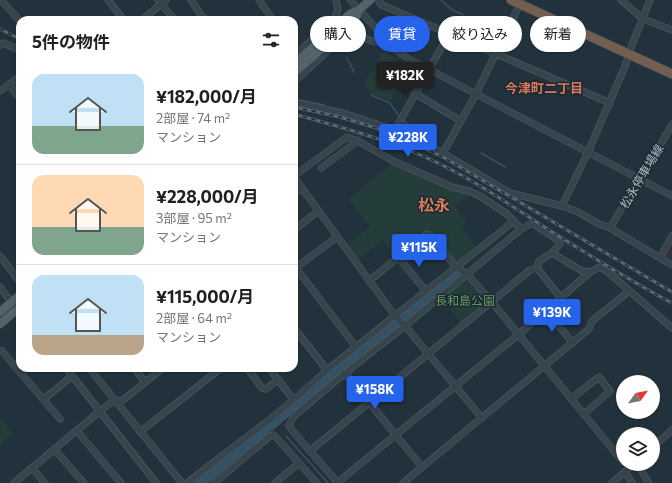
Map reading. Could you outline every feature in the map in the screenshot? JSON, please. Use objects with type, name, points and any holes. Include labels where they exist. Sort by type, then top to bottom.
[{"type":"highway","points":[[511,0],[521,2],[672,74]]},
{"type":"main road","points":[[298,58],[350,14],[360,10],[370,0]]},
{"type":"main road","points":[[0,312],[16,298]]},
{"type":"main road","points":[[0,324],[16,310]]},
{"type":"street","points":[[1,0],[16,17]]},
{"type":"street","points":[[191,0],[202,16]]},
{"type":"street","points":[[259,0],[270,16]]},
{"type":"street","points":[[298,58],[304,47],[335,17],[338,10],[336,0]]},
{"type":"street","points":[[350,0],[374,26]]},
{"type":"street","points":[[378,0],[382,5],[438,29]]},
{"type":"street","points":[[621,0],[642,18],[672,30]]},
{"type":"street","points":[[562,206],[610,103],[650,0]]},
{"type":"street","points":[[111,1],[121,16]]},
{"type":"street","points":[[146,16],[162,1],[172,16]]},
{"type":"street","points":[[443,153],[497,54],[521,2]]},
{"type":"street","points":[[298,78],[344,36],[353,33],[359,34],[374,41]]},
{"type":"street","points":[[0,45],[3,43],[16,48]]},
{"type":"street","points":[[400,52],[407,58],[429,70],[640,178],[672,196]]},
{"type":"street","points":[[395,130],[439,52]]},
{"type":"street","points":[[491,52],[610,103]]},
{"type":"street","points":[[0,91],[16,79]]},
{"type":"street","points":[[9,84],[16,94]]},
{"type":"street","points":[[416,94],[461,121]]},
{"type":"street","points":[[298,103],[346,114],[395,130],[443,153],[510,193],[576,211],[610,228],[672,265]]},
{"type":"street","name":"松永停車場線","points":[[610,228],[672,125]]},
{"type":"street","points":[[298,174],[347,137],[358,140],[393,162],[452,187],[469,191],[480,196],[499,208],[521,229]]},
{"type":"street","points":[[321,168],[358,140]]},
{"type":"street","points":[[298,182],[395,316],[482,418]]},
{"type":"street","points":[[298,191],[302,188]]},
{"type":"street","points":[[298,227],[318,211]]},
{"type":"street","points":[[186,483],[514,221]]},
{"type":"street","points":[[537,268],[539,261],[552,253],[560,244],[558,240],[532,224],[521,229],[405,326],[345,372],[294,416],[289,425],[291,429],[337,483],[518,335],[590,272],[600,267],[608,272],[672,328]]},
{"type":"street","points":[[369,281],[427,234],[430,234],[456,267],[467,274],[492,302],[616,455]]},
{"type":"street","points":[[660,258],[672,236]]},
{"type":"street","points":[[298,267],[337,237]]},
{"type":"street","points":[[552,253],[582,271],[590,272]]},
{"type":"street","points":[[0,256],[16,277]]},
{"type":"street","points":[[398,257],[426,291]]},
{"type":"street","points":[[537,268],[561,298]]},
{"type":"street","points":[[310,451],[530,270],[537,268]]},
{"type":"street","points":[[298,273],[356,347]]},
{"type":"street","points":[[0,287],[12,302]]},
{"type":"street","points":[[403,483],[573,343],[590,328],[591,322],[630,291]]},
{"type":"street","points":[[546,311],[573,343]]},
{"type":"street","points":[[298,333],[327,370]]},
{"type":"street","points":[[2,351],[16,367]]},
{"type":"street","points":[[20,372],[60,419]]},
{"type":"street","points":[[69,372],[156,483]]},
{"type":"street","points":[[92,372],[182,483]]},
{"type":"street","points":[[137,372],[145,382]]},
{"type":"street","points":[[14,483],[112,402],[123,400],[158,372]]},
{"type":"street","points":[[140,432],[216,372]]},
{"type":"street","points":[[250,372],[262,388],[266,389],[278,380]]},
{"type":"street","points":[[272,372],[293,399]]},
{"type":"street","points":[[345,372],[422,467]]},
{"type":"street","points":[[44,400],[72,376]]},
{"type":"street","points":[[571,399],[599,377],[610,391],[584,414]]},
{"type":"street","points":[[660,441],[672,430]]},
{"type":"street","points":[[76,431],[122,483]]},
{"type":"street","points":[[214,483],[270,436],[274,435],[317,483]]},
{"type":"street","points":[[54,449],[84,483]]},
{"type":"street","points":[[274,483],[299,463]]},
{"type":"street","points":[[32,468],[45,483]]},
{"type":"street","points":[[612,483],[622,471]]},
{"type":"street","points":[[627,471],[632,483]]},
{"type":"street","points":[[641,471],[649,483]]},
{"type":"shaded area","points":[[672,240],[672,261],[663,255]]},
{"type":"green space","points":[[382,52],[398,60],[391,73],[402,80],[390,101],[370,93],[371,90],[363,86]]},
{"type":"green space","points":[[392,163],[471,193],[455,206],[467,223],[461,227],[476,247],[456,262],[429,229],[395,257],[383,239],[357,260],[347,246],[370,227],[349,200]]},
{"type":"green space","name":"長和島公園","points":[[467,277],[489,302],[462,324],[441,299]]},
{"type":"green space","points":[[0,418],[13,433],[0,445]]},
{"type":"waterway","points":[[441,0],[451,9],[463,15]]},
{"type":"waterway","points":[[347,58],[354,72]]},
{"type":"waterway","points":[[371,95],[390,103],[399,116]]},
{"type":"waterway","points":[[298,100],[324,105]]},
{"type":"waterway","points":[[403,120],[408,124]]},
{"type":"waterway","points":[[481,153],[505,167]]},
{"type":"waterway","points":[[200,483],[455,275]]},
{"type":"waterway","points":[[286,436],[328,483]]},
{"type":"railway","points":[[0,29],[16,37]]},
{"type":"railway","points":[[298,108],[340,117],[376,128],[393,134],[443,157],[672,292]]},
{"type":"railway","points":[[298,115],[405,148],[454,171],[594,258],[672,303]]},
{"type":"district","name":"今津町二丁目","points":[[544,88]]},
{"type":"district","name":"松永","points":[[434,204]]}]
